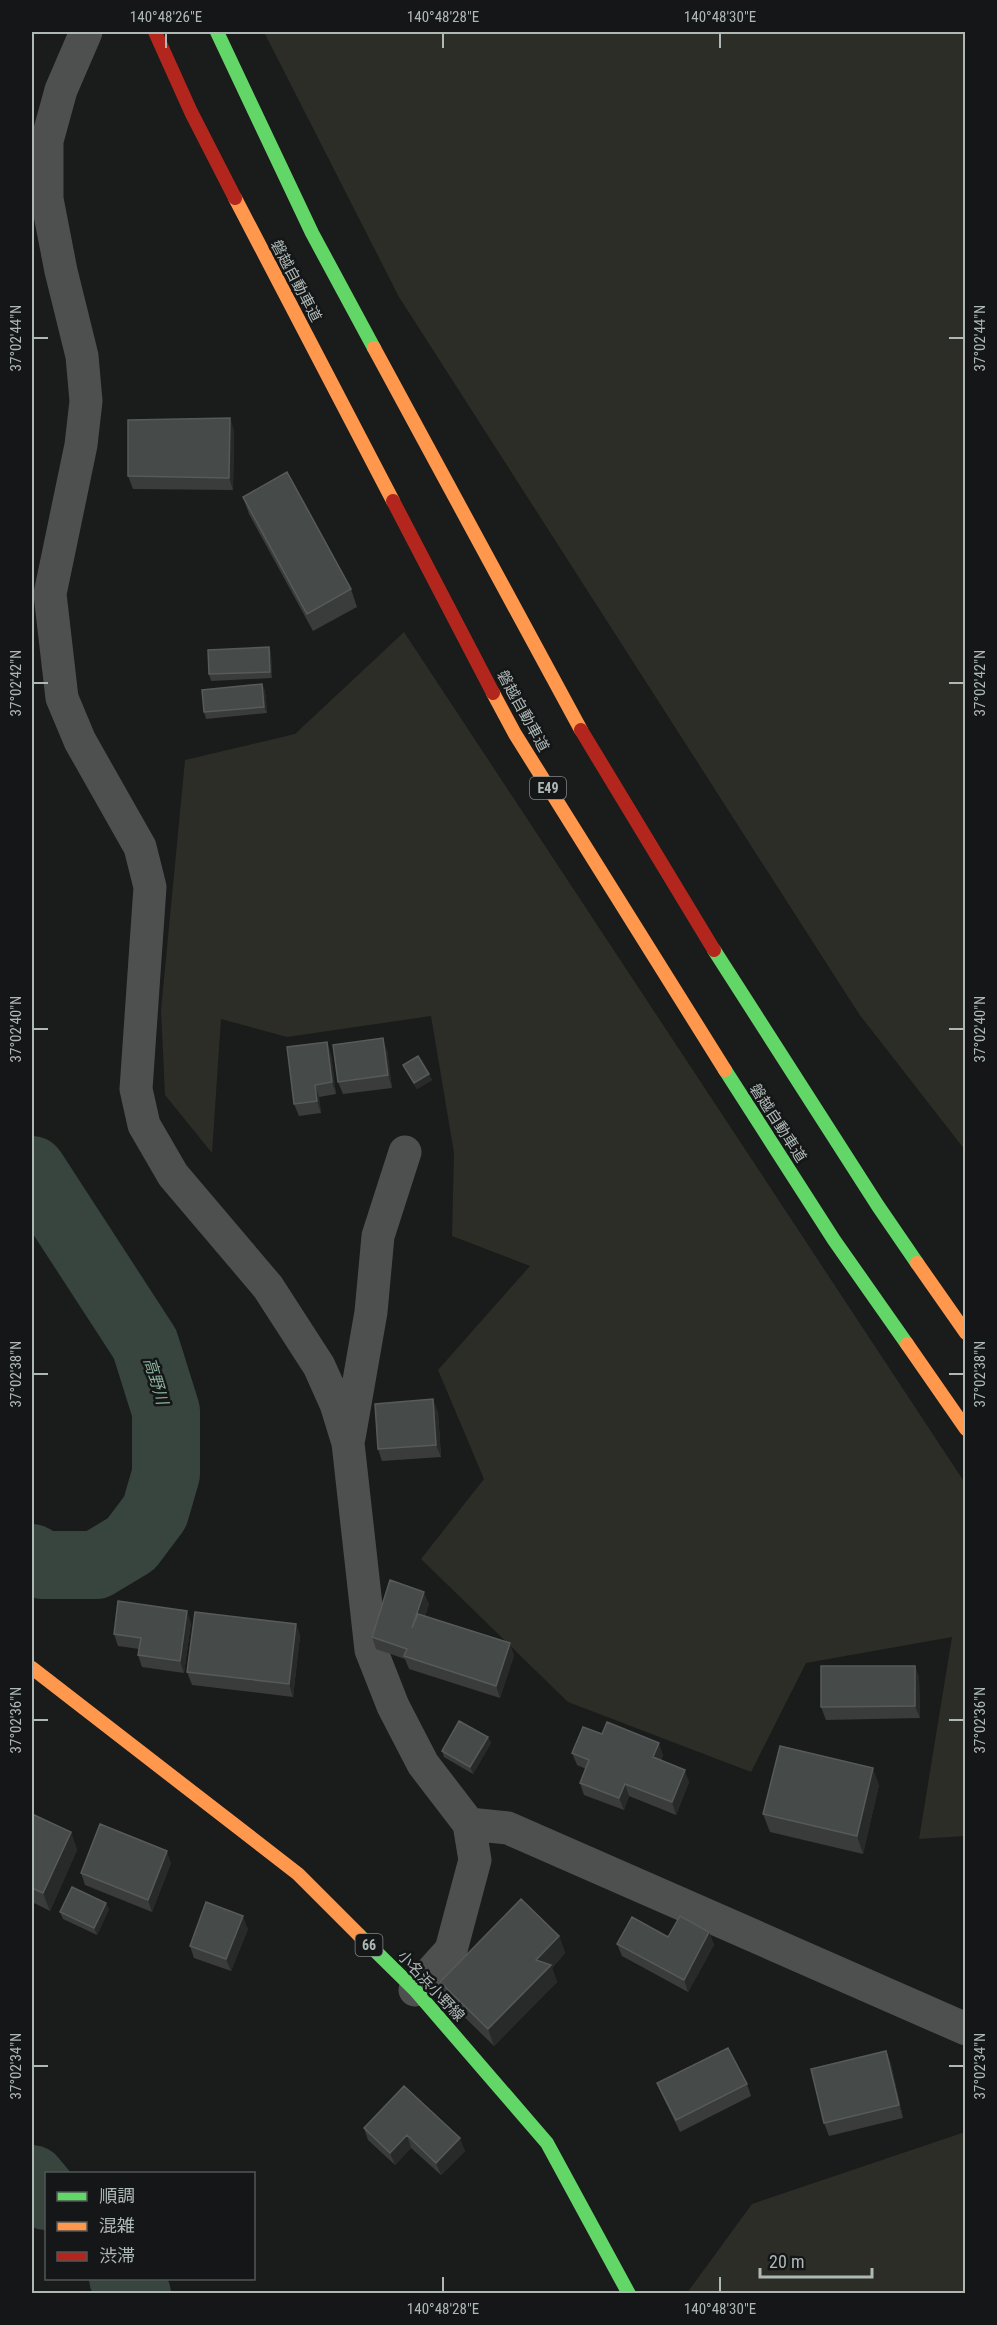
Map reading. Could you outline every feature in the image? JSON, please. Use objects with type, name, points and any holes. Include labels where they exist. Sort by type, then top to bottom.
[{"type":"main road","name":"磐越自動車道","points":[[155,32],[191,112],[515,734],[656,962],[834,1240],[966,1429]]},
{"type":"main road","points":[[217,32],[312,233],[568,708],[702,931],[878,1206],[966,1333]]},
{"type":"main road","name":"小名浜小野線","points":[[32,1668],[298,1874],[415,1989],[547,2143],[629,2294]]},
{"type":"street","points":[[86,32],[61,90],[47,141],[47,199],[61,272],[82,356],[86,401],[81,445],[50,594],[62,698],[80,741],[140,847],[150,887],[135,1089],[144,1125],[173,1175],[268,1287],[319,1366],[336,1404],[348,1443],[371,1650],[393,1706],[423,1764],[469,1824],[475,1860],[451,1950],[415,1989]]},
{"type":"street","points":[[348,1443],[371,1312],[378,1236],[405,1152]]},
{"type":"street","points":[[469,1824],[508,1828],[966,2029]]},
{"type":"shaded area","points":[[264,32],[965,32],[965,1150],[859,1014],[399,297]]},
{"type":"shaded area","points":[[404,632],[965,1483],[965,1836],[919,1839],[952,1637],[806,1663],[751,1772],[568,1702],[421,1559],[484,1479],[438,1370],[530,1266],[452,1236],[454,1153],[431,1016],[287,1037],[221,1019],[212,1153],[165,1095],[161,1010],[185,760],[295,734]]},
{"type":"shaded area","points":[[965,2132],[965,2293],[687,2293],[752,2204]]},
{"type":"building","points":[[230,418],[229,478],[128,476],[128,420]]},
{"type":"building","points":[[287,472],[351,589],[307,614],[243,497]]},
{"type":"building","points":[[269,647],[270,672],[209,674],[208,650]]},
{"type":"building","points":[[262,684],[264,707],[204,712],[202,690]]},
{"type":"building","points":[[383,1038],[388,1075],[338,1082],[333,1045]]},
{"type":"building","points":[[327,1042],[332,1082],[315,1085],[317,1101],[294,1104],[287,1047]]},
{"type":"building","points":[[418,1056],[429,1074],[414,1083],[403,1065]]},
{"type":"building","points":[[433,1399],[436,1445],[378,1449],[375,1404]]},
{"type":"building","points":[[390,1580],[424,1592],[412,1628],[418,1614],[510,1643],[496,1686],[404,1656],[407,1649],[372,1637]]},
{"type":"building","points":[[118,1601],[187,1611],[180,1661],[138,1655],[141,1638],[114,1634]]},
{"type":"building","points":[[195,1612],[296,1624],[289,1684],[187,1672]]},
{"type":"building","points":[[821,1666],[915,1666],[915,1706],[821,1707]]},
{"type":"building","points":[[459,1721],[488,1737],[470,1767],[442,1751]]},
{"type":"building","points":[[607,1722],[659,1743],[653,1757],[685,1770],[672,1802],[625,1784],[619,1798],[580,1783],[589,1760],[572,1753],[583,1727],[602,1734]]},
{"type":"building","points":[[780,1746],[873,1768],[857,1836],[763,1814]]},
{"type":"building","points":[[32,1814],[71,1832],[43,1893],[32,1888]]},
{"type":"building","points":[[100,1824],[167,1851],[148,1900],[81,1873]]},
{"type":"building","points":[[72,1887],[106,1903],[94,1928],[60,1912]]},
{"type":"building","points":[[521,1899],[559,1936],[536,1960],[551,1965],[488,2029],[440,1982]]},
{"type":"building","points":[[206,1902],[243,1916],[226,1959],[190,1946]]},
{"type":"building","points":[[680,1916],[709,1932],[684,1980],[617,1944],[632,1917],[668,1937]]},
{"type":"building","points":[[728,2048],[747,2084],[676,2120],[657,2083]]},
{"type":"building","points":[[886,2051],[899,2105],[824,2123],[811,2069]]},
{"type":"building","points":[[404,2086],[460,2138],[436,2163],[407,2135],[390,2153],[364,2128]]},
{"type":"waterway","name":"高野川","points":[[32,1170],[145,1344],[166,1411],[166,1474],[155,1512],[131,1544],[96,1565],[43,1565],[32,1558]]},
{"type":"waterway","points":[[32,2179],[45,2195]]},
{"type":"waterway","points":[[125,2280],[137,2294]]},
{"type":"traffic: fast","points":[[217,32],[312,233],[374,348]]},
{"type":"traffic: fast","points":[[714,950],[917,1263]]},
{"type":"traffic: fast","points":[[725,1070],[834,1240],[907,1344]]},
{"type":"traffic: fast","points":[[359,1935],[415,1990],[547,2143],[629,2294]]},
{"type":"traffic: slow","points":[[235,198],[393,501]]},
{"type":"traffic: slow","points":[[374,348],[581,730]]},
{"type":"traffic: slow","points":[[493,693],[515,734],[725,1070]]},
{"type":"traffic: slow","points":[[917,1263],[966,1333]]},
{"type":"traffic: slow","points":[[907,1344],[966,1429]]},
{"type":"traffic: slow","points":[[32,1668],[298,1874],[359,1935]]},
{"type":"traffic: jam","points":[[155,32],[191,112],[235,198]]},
{"type":"traffic: jam","points":[[393,501],[493,693]]},
{"type":"traffic: jam","points":[[581,730],[714,950]]}]
